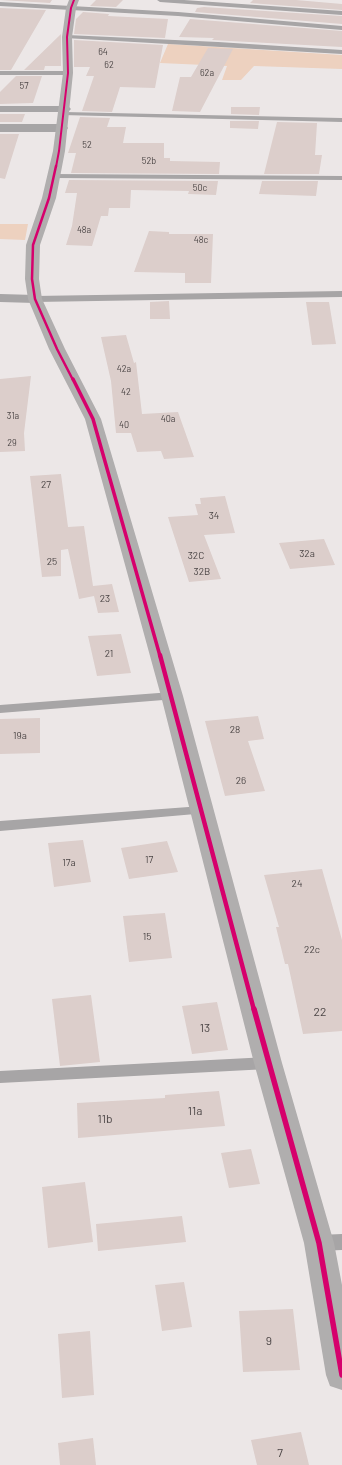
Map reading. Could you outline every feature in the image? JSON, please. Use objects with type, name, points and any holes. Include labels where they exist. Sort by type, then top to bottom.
[{"type":"street","points":[[73,4],[68,37],[68,73],[64,117],[55,176],[33,245],[32,279],[35,299],[57,349],[93,419],[172,696],[268,1063],[319,1243],[342,1375]]},
{"type":"street","points":[[0,109],[64,117]]},
{"type":"street","points":[[0,128],[64,117]]},
{"type":"street","points":[[0,298],[35,299]]},
{"type":"lane","points":[[160,0],[342,13]]},
{"type":"lane","points":[[0,4],[73,4],[342,28]]},
{"type":"lane","points":[[68,37],[218,44],[342,52]]},
{"type":"lane","points":[[0,73],[68,73]]},
{"type":"lane","points":[[64,117],[342,120]]},
{"type":"lane","points":[[55,176],[342,178]]},
{"type":"lane","points":[[35,299],[342,294]]},
{"type":"lane","points":[[0,710],[172,696]]},
{"type":"lane","points":[[0,826],[202,810]]},
{"type":"lane","points":[[0,1076],[268,1063]]},
{"type":"lane","points":[[319,1243],[342,1242]]},
{"type":"shaded area","points":[[168,44],[342,55],[342,69],[254,66],[241,80],[222,80],[227,66],[160,63]]},
{"type":"shaded area","points":[[0,224],[28,224],[25,240],[0,239]]},
{"type":"building","points":[[0,0],[52,0],[50,3]]},
{"type":"building","points":[[96,0],[123,0],[116,7],[90,6]]},
{"type":"building","points":[[253,0],[296,0],[342,4],[342,10],[250,3]]},
{"type":"building","points":[[204,7],[342,16],[342,24],[195,12],[197,8]]},
{"type":"building","points":[[0,8],[46,10],[11,70],[0,70]]},
{"type":"building","points":[[83,12],[109,14],[108,16],[168,19],[165,38],[74,34],[76,19]]},
{"type":"building","points":[[190,19],[342,31],[342,47],[179,37]]},
{"type":"building","points":[[61,34],[61,66],[45,66],[44,70],[24,70]]},
{"type":"building","points":[[74,40],[163,45],[155,88],[120,87],[112,112],[82,111],[94,76],[86,76],[90,67],[74,67]]},
{"type":"building","points":[[208,48],[233,49],[200,112],[172,111],[180,77],[191,77]]},
{"type":"building","points":[[16,76],[42,76],[33,103],[0,104],[0,92]]},
{"type":"building","points":[[231,107],[260,107],[259,115],[231,114]]},
{"type":"building","points":[[0,114],[25,114],[22,122],[0,122]]},
{"type":"building","points":[[80,117],[110,118],[107,127],[126,127],[123,143],[164,143],[164,158],[170,158],[170,161],[220,162],[219,174],[71,173],[76,153],[68,153]]},
{"type":"building","points":[[230,121],[259,121],[258,129],[230,128]]},
{"type":"building","points":[[277,122],[317,123],[315,155],[322,155],[319,174],[264,174]]},
{"type":"building","points":[[0,134],[19,134],[5,179],[0,178]]},
{"type":"building","points":[[69,180],[218,181],[216,195],[188,194],[189,191],[131,190],[130,208],[109,208],[108,216],[101,216],[92,246],[66,245],[72,226],[77,193],[65,193]]},
{"type":"building","points":[[262,181],[318,181],[316,196],[259,194]]},
{"type":"building","points":[[149,231],[169,232],[169,234],[213,234],[211,283],[185,283],[185,273],[134,272]]},
{"type":"building","points":[[169,301],[170,319],[150,319],[150,302]]},
{"type":"building","points":[[306,302],[329,302],[336,344],[312,345]]},
{"type":"building","points":[[126,335],[134,363],[136,362],[142,414],[178,412],[194,457],[164,459],[161,451],[137,452],[131,433],[116,433],[111,381],[101,337]]},
{"type":"building","points":[[31,376],[24,433],[25,451],[0,452],[0,379]]},
{"type":"building","points":[[61,474],[68,527],[84,526],[93,586],[112,584],[119,612],[98,613],[94,596],[79,599],[68,549],[61,550],[61,576],[42,577],[30,476]]},
{"type":"building","points":[[225,496],[235,533],[204,535],[221,579],[189,582],[168,517],[198,515],[195,504],[201,504],[200,498]]},
{"type":"building","points":[[324,539],[335,565],[290,569],[279,543]]},
{"type":"building","points":[[121,634],[131,673],[97,676],[88,636]]},
{"type":"building","points":[[258,716],[264,739],[248,741],[265,791],[225,796],[205,721]]},
{"type":"building","points":[[40,718],[40,753],[0,754],[0,719]]},
{"type":"building","points":[[83,840],[91,882],[54,887],[48,843]]},
{"type":"building","points":[[167,841],[178,872],[129,879],[121,848]]},
{"type":"building","points":[[322,869],[342,940],[342,1031],[303,1034],[288,964],[285,964],[276,927],[279,927],[264,875]]},
{"type":"building","points":[[165,913],[172,958],[129,962],[123,916]]},
{"type":"building","points":[[91,995],[100,1062],[60,1066],[52,999]]},
{"type":"building","points":[[217,1002],[228,1050],[192,1054],[182,1006]]},
{"type":"building","points":[[219,1091],[225,1126],[78,1138],[77,1103],[165,1098],[165,1095]]},
{"type":"building","points":[[251,1149],[260,1184],[229,1188],[221,1153]]},
{"type":"building","points":[[85,1182],[93,1242],[48,1248],[42,1187]]},
{"type":"building","points":[[182,1216],[186,1242],[98,1251],[96,1224]]},
{"type":"building","points":[[184,1282],[192,1327],[162,1331],[155,1285]]},
{"type":"building","points":[[293,1309],[300,1370],[243,1372],[239,1311]]},
{"type":"building","points":[[90,1331],[94,1395],[62,1398],[58,1334]]},
{"type":"building","points":[[301,1432],[309,1465],[257,1465],[251,1440]]},
{"type":"building","points":[[93,1438],[96,1465],[60,1465],[58,1443]]},
{"type":"cycle path","points":[[74,0],[71,8],[67,37],[68,73],[59,151],[49,198],[33,245],[32,279],[35,299],[57,349],[93,419],[172,696],[268,1063],[319,1243],[342,1375]]}]
